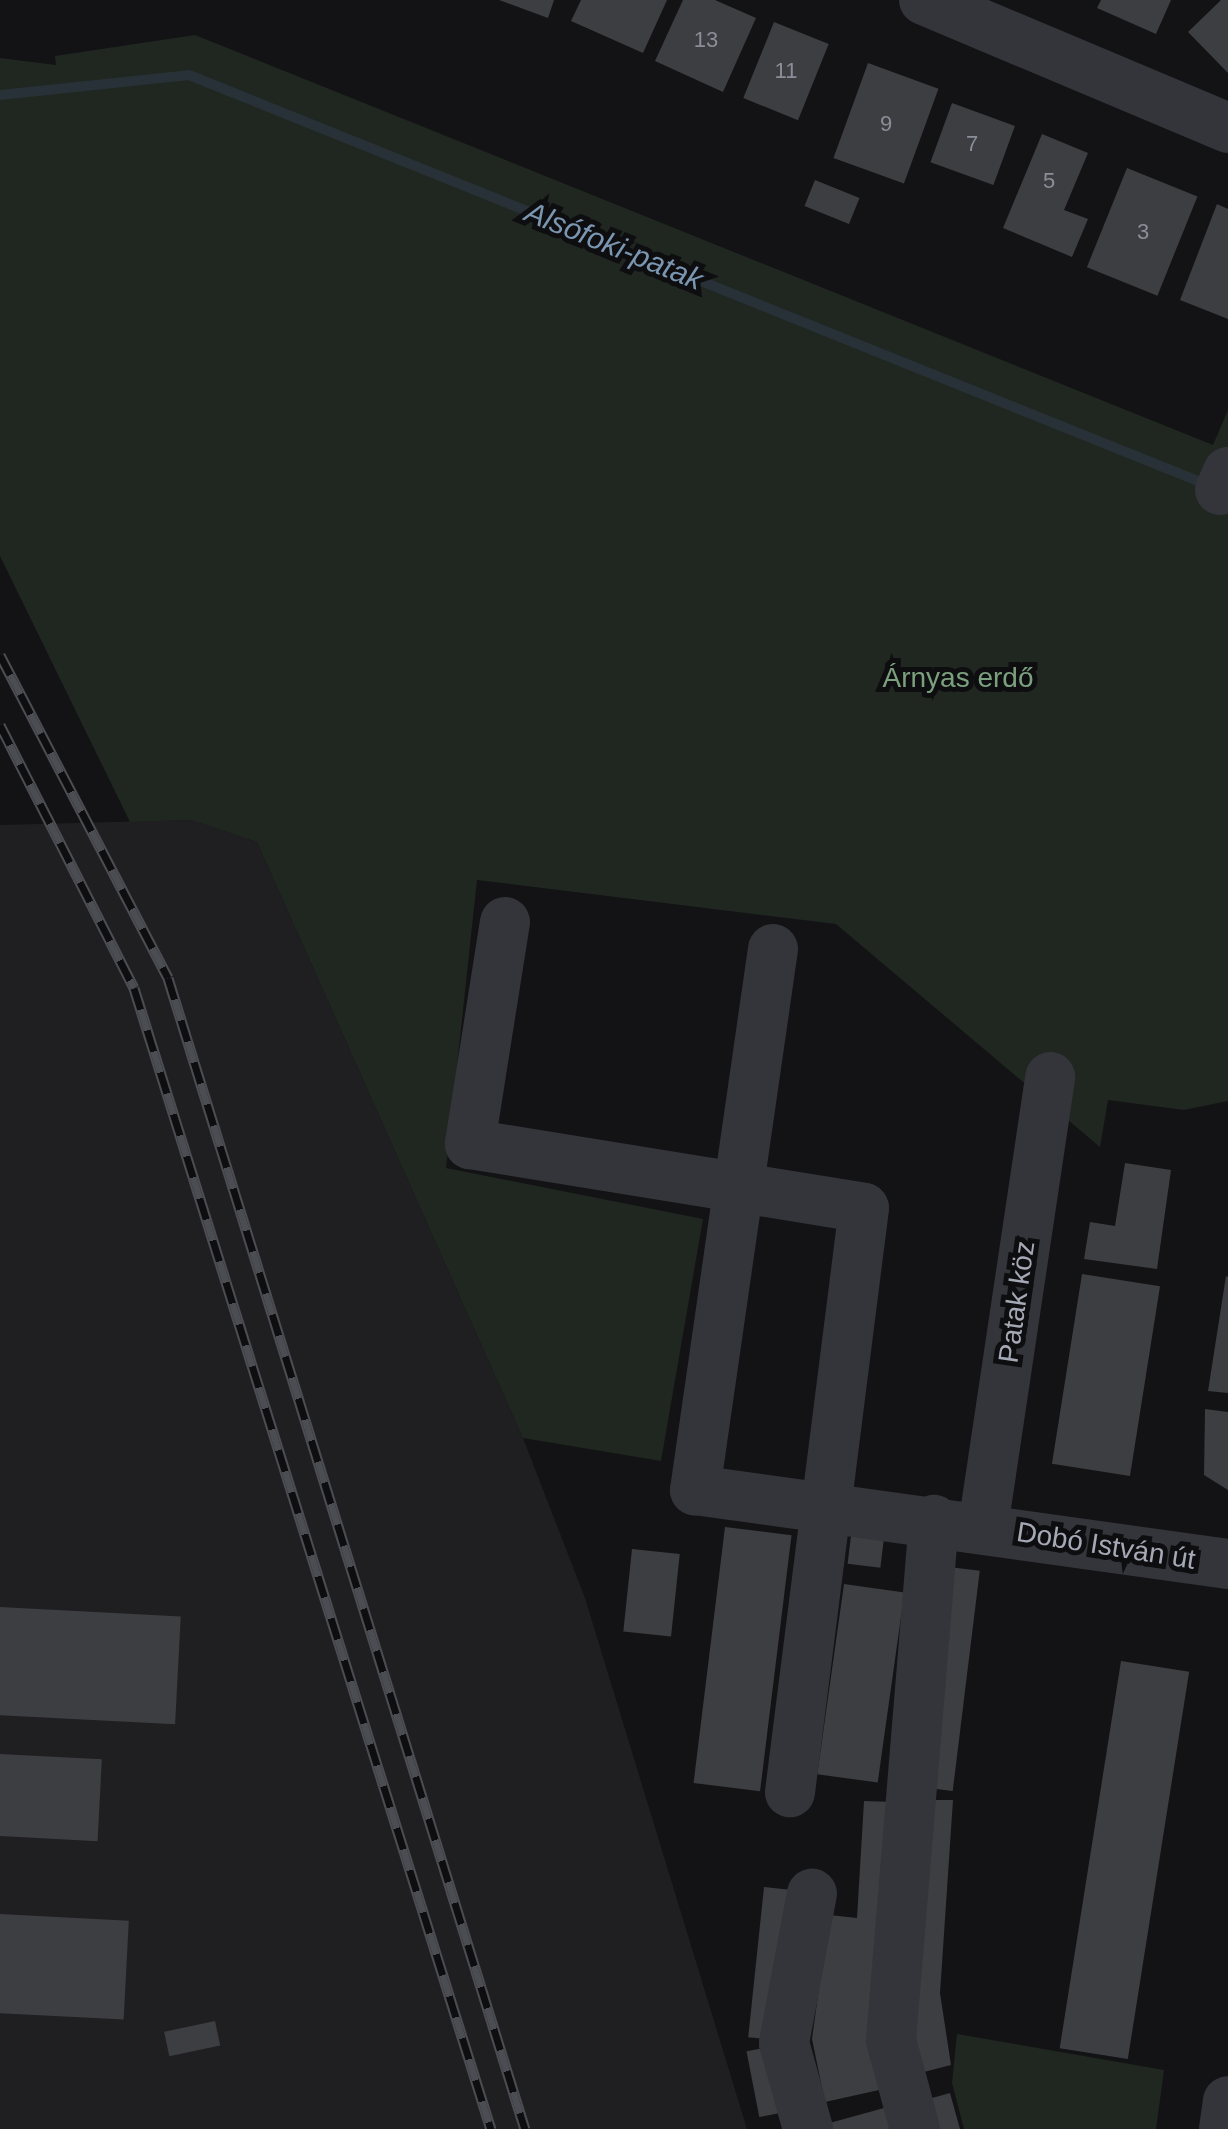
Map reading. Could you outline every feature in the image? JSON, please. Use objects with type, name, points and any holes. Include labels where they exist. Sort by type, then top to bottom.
[{"type":"street","points":[[924,0],[1228,128]]},
{"type":"street","points":[[505,922],[470,1144],[864,1208],[823,1507],[790,1792]]},
{"type":"street","points":[[740,1190],[773,948]]},
{"type":"street","name":"Patak köz","points":[[983,1527],[1050,1077]]},
{"type":"street","name":"Dobó István út","points":[[740,1190],[694,1490],[934,1520],[1228,1564]]},
{"type":"street","points":[[915,2129],[891,2040],[934,1520]]},
{"type":"street","points":[[808,2129],[784,2043],[812,1894]]},
{"type":"street","points":[[1224,2129],[1228,2101]]},
{"type":"shaded area","points":[[191,820],[257,842],[523,1438],[585,1598],[747,2129],[0,2129],[0,825]]},
{"type":"green space","name":"Árnyas erdő","points":[[195,35],[1213,445],[1228,410],[1228,1101],[1184,1110],[1108,1100],[1100,1147],[836,924],[477,880],[446,1168],[703,1219],[661,1461],[523,1438],[257,842],[191,820],[130,822],[0,556],[0,58],[56,65],[55,56]]},
{"type":"green space","points":[[957,2034],[1164,2070],[1156,2129],[964,2129],[952,2083]]},
{"type":"building","points":[[499,0],[554,0],[548,18]]},
{"type":"building","points":[[581,0],[667,0],[643,53],[571,21]]},
{"type":"building","points":[[683,0],[715,0],[756,18],[723,92],[655,61]]},
{"type":"building","points":[[1101,0],[1171,0],[1156,34],[1097,8]]},
{"type":"building","points":[[1221,0],[1228,0],[1228,73],[1188,32]]},
{"type":"building","points":[[774,22],[829,44],[798,120],[743,98]]},
{"type":"building","points":[[868,63],[938,89],[904,184],[833,158]]},
{"type":"building","points":[[952,103],[1015,126],[993,185],[930,162]]},
{"type":"building","points":[[1042,134],[1088,153],[1064,210],[1088,219],[1072,257],[1003,228]]},
{"type":"building","points":[[1127,168],[1197,196],[1157,296],[1087,267]]},
{"type":"building","points":[[815,180],[860,198],[849,224],[805,206]]},
{"type":"building","points":[[1217,204],[1228,209],[1228,319],[1180,300]]},
{"type":"building","points":[[1125,1163],[1171,1170],[1157,1269],[1084,1259],[1090,1222],[1115,1226]]},
{"type":"building","points":[[1082,1274],[1160,1286],[1130,1476],[1052,1464]]},
{"type":"building","points":[[1228,1277],[1228,1393],[1208,1391]]},
{"type":"building","points":[[1205,1409],[1228,1412],[1228,1490],[1204,1475]]},
{"type":"building","points":[[725,1527],[792,1535],[760,1791],[694,1783]]},
{"type":"building","points":[[851,1536],[884,1540],[880,1568],[848,1564]]},
{"type":"building","points":[[632,1549],[680,1554],[671,1637],[623,1632]]},
{"type":"building","points":[[949,1567],[980,1571],[953,1791],[922,1787]]},
{"type":"building","points":[[844,1584],[904,1592],[878,1783],[817,1774]]},
{"type":"building","points":[[0,1607],[181,1616],[175,1724],[0,1715]]},
{"type":"building","points":[[1121,1661],[1189,1672],[1128,2059],[1060,2048]]},
{"type":"building","points":[[0,1754],[102,1759],[98,1841],[0,1836]]},
{"type":"building","points":[[924,1800],[953,1800],[940,1993],[951,2065],[920,2073],[911,2032]]},
{"type":"building","points":[[864,1801],[894,1802],[879,2090],[825,2102],[812,2039],[829,1915],[857,1918]]},
{"type":"building","points":[[764,1887],[792,1890],[776,2040],[748,2037]]},
{"type":"building","points":[[0,1914],[129,1921],[124,2020],[0,2013]]},
{"type":"building","points":[[215,2021],[220,2045],[169,2056],[164,2032]]},
{"type":"building","points":[[774,2046],[787,2112],[759,2117],[747,2051]]},
{"type":"building","points":[[950,2093],[960,2129],[932,2129],[925,2100]]},
{"type":"building","points":[[884,2108],[890,2129],[827,2129],[826,2124]]},
{"type":"waterway","name":"Alsófoki-patak","points":[[0,95],[189,75],[1208,485]]},
{"type":"railway","points":[[0,655],[168,978],[525,2129]]},
{"type":"railway","points":[[0,725],[134,988],[491,2129]]}]
